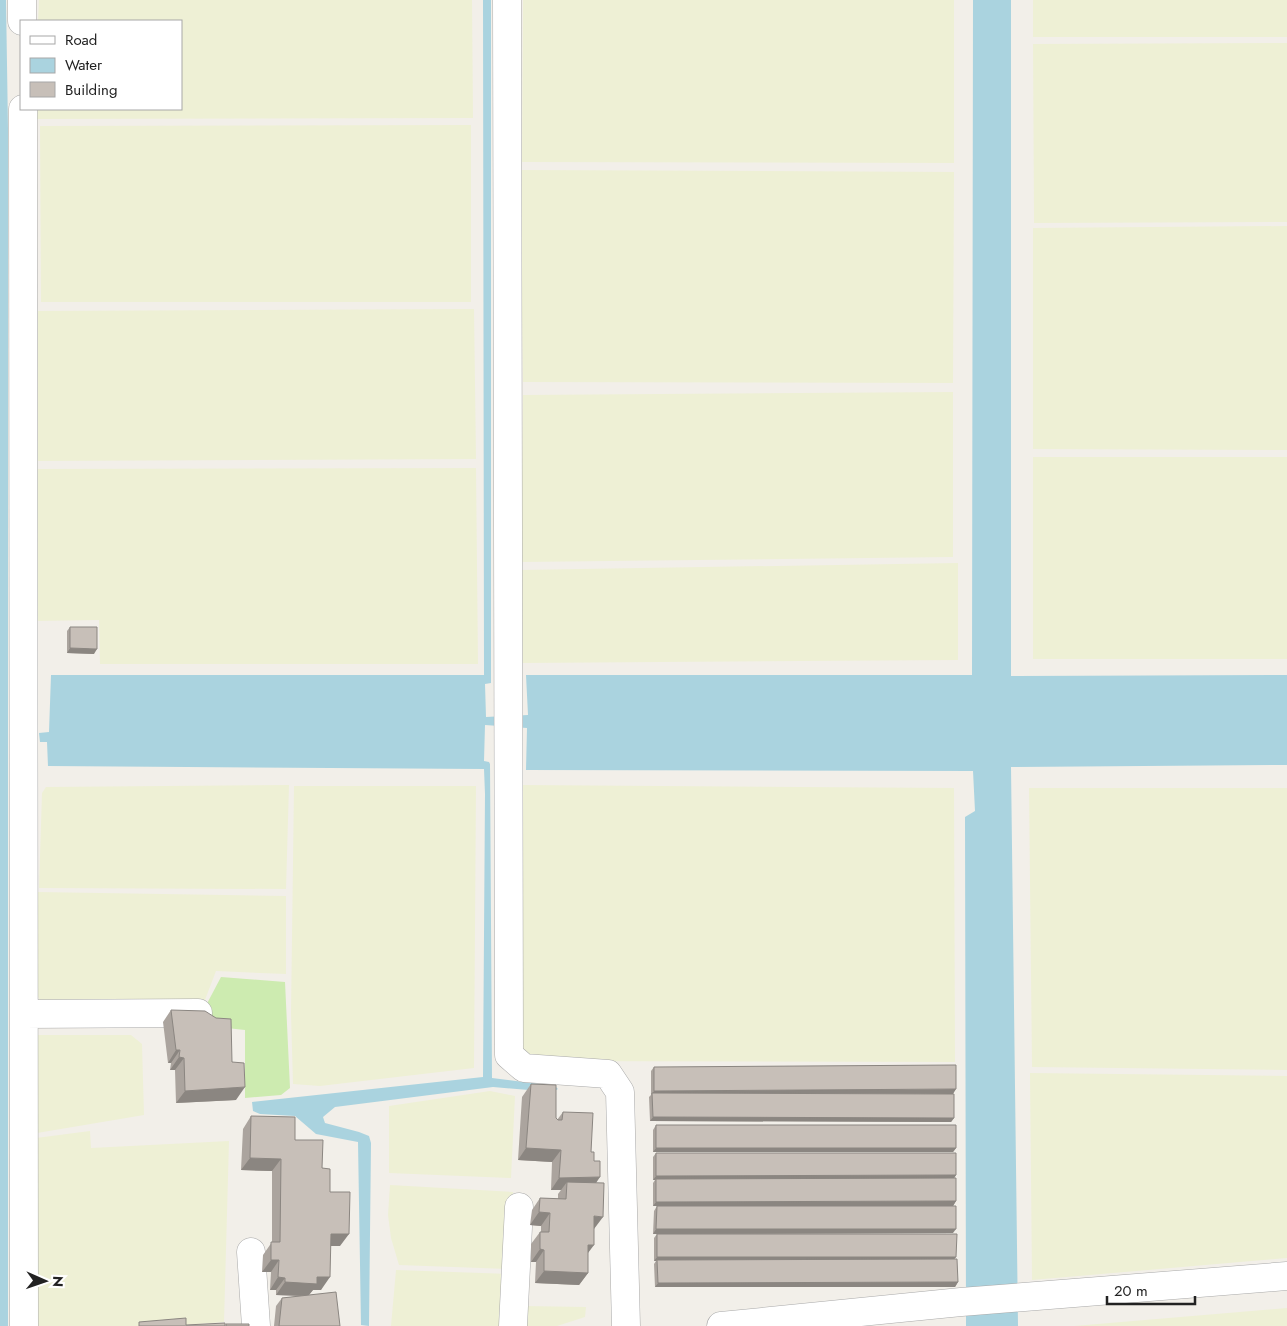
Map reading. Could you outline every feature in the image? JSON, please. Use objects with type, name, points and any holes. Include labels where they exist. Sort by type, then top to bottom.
[{"type":"street","points":[[22,0],[22,20]]},
{"type":"street","points":[[506,0],[509,1055],[524,1068],[608,1074],[620,1092],[626,1326]]},
{"type":"street","points":[[22,110],[24,1326]]},
{"type":"street","points":[[24,1014],[198,1013]]},
{"type":"street","points":[[513,1326],[519,1207]]},
{"type":"street","points":[[251,1252],[256,1326]]},
{"type":"street","points":[[721,1326],[953,1310],[1022,1298],[1287,1276]]},
{"type":"green space","points":[[39,0],[472,0],[473,118],[37,119],[38,110],[182,110],[182,20],[38,20]]},
{"type":"green space","points":[[523,0],[954,0],[954,163],[522,162]]},
{"type":"green space","points":[[1033,0],[1287,0],[1287,37],[1033,37]]},
{"type":"green space","points":[[1287,43],[1287,222],[1034,223],[1033,44]]},
{"type":"green space","points":[[471,125],[471,302],[41,302],[40,126]]},
{"type":"green space","points":[[520,170],[954,172],[953,383],[523,382]]},
{"type":"green space","points":[[1287,226],[1287,450],[1033,449],[1033,228]]},
{"type":"green space","points":[[474,309],[476,459],[38,461],[38,311]]},
{"type":"green space","points":[[953,392],[953,557],[521,562],[523,395]]},
{"type":"green space","points":[[1033,457],[1287,457],[1287,659],[1033,659]]},
{"type":"green space","points":[[476,468],[478,664],[100,664],[99,620],[36,621],[37,469]]},
{"type":"green space","points":[[958,563],[958,660],[522,663],[520,570]]},
{"type":"green space","points":[[289,785],[286,889],[39,888],[42,793],[46,787]]},
{"type":"green space","points":[[520,785],[954,788],[955,1062],[533,1061],[521,1053]]},
{"type":"green space","points":[[294,786],[476,786],[474,1068],[320,1086],[293,1084],[291,1013]]},
{"type":"green space","points":[[1029,788],[1287,788],[1287,1070],[1032,1067]]},
{"type":"green space","points":[[37,892],[286,896],[286,974],[216,971],[203,1005],[40,1001],[35,989]]},
{"type":"green space","points":[[221,977],[285,982],[290,1088],[281,1095],[245,1098],[245,1030],[208,1026],[202,1013]]},
{"type":"green space","points":[[36,1035],[131,1035],[142,1044],[144,1115],[37,1133]]},
{"type":"green space","points":[[1030,1073],[1287,1076],[1287,1258],[1032,1280]]},
{"type":"green space","points":[[490,1091],[515,1096],[511,1178],[389,1173],[389,1106]]},
{"type":"green space","points":[[90,1131],[91,1148],[229,1141],[224,1322],[172,1326],[36,1326],[36,1138]]},
{"type":"green space","points":[[390,1185],[513,1192],[508,1269],[399,1265],[391,1238],[388,1215]]},
{"type":"green space","points":[[396,1270],[510,1274],[508,1326],[391,1326]]},
{"type":"green space","points":[[523,1306],[586,1307],[585,1317],[557,1326],[522,1326]]},
{"type":"green space","points":[[1287,1308],[1287,1326],[1074,1326]]},
{"type":"water","points":[[0,0],[6,0],[8,129],[8,1326],[0,1326]]},
{"type":"water","points":[[483,0],[491,0],[491,683],[485,684],[486,717],[528,715],[526,675],[972,675],[973,0],[1011,0],[1011,676],[1287,675],[1287,765],[1011,767],[1018,1326],[966,1326],[965,817],[975,811],[973,771],[526,770],[527,728],[485,725],[484,761],[490,764],[492,1078],[555,1086],[558,1089],[552,1092],[493,1087],[335,1107],[323,1117],[325,1123],[369,1136],[371,1143],[369,1326],[361,1325],[358,1142],[316,1134],[295,1116],[260,1114],[253,1111],[252,1102],[483,1077],[484,769],[48,766],[47,742],[40,742],[39,733],[49,732],[51,675],[484,675]]},
{"type":"building","points":[[70,627],[97,627],[97,649],[70,648]]},
{"type":"building","points":[[171,1010],[205,1011],[216,1018],[231,1019],[232,1062],[244,1063],[245,1087],[185,1091],[184,1058],[179,1057],[180,1050],[176,1050]]},
{"type":"building","points":[[956,1065],[956,1089],[654,1091],[654,1067]]},
{"type":"building","points":[[531,1084],[556,1085],[556,1118],[558,1120],[562,1120],[563,1112],[593,1113],[591,1152],[594,1152],[594,1161],[600,1161],[600,1177],[559,1178],[561,1150],[526,1148]]},
{"type":"building","points":[[652,1093],[954,1094],[954,1118],[653,1117]]},
{"type":"building","points":[[251,1116],[295,1117],[295,1140],[323,1140],[322,1168],[330,1169],[330,1192],[350,1192],[349,1234],[331,1234],[330,1277],[317,1277],[317,1284],[285,1282],[285,1278],[278,1277],[279,1260],[271,1260],[271,1242],[280,1242],[281,1159],[250,1158]]},
{"type":"building","points":[[656,1125],[956,1125],[956,1148],[656,1148]]},
{"type":"building","points":[[656,1153],[956,1153],[956,1175],[656,1176]]},
{"type":"building","points":[[956,1178],[956,1201],[656,1202],[656,1179]]},
{"type":"building","points":[[567,1182],[604,1183],[603,1217],[594,1216],[594,1245],[588,1245],[588,1273],[544,1271],[544,1250],[540,1249],[540,1232],[549,1232],[550,1213],[539,1212],[540,1198],[566,1199]]},
{"type":"building","points":[[657,1206],[956,1206],[956,1229],[656,1229]]},
{"type":"building","points":[[657,1234],[957,1234],[956,1257],[657,1257]]},
{"type":"building","points":[[957,1259],[958,1282],[658,1283],[657,1260]]},
{"type":"building","points":[[336,1292],[340,1326],[279,1326],[282,1298]]},
{"type":"building","points":[[186,1318],[186,1325],[225,1323],[225,1326],[139,1326],[139,1322]]},
{"type":"building","points":[[226,1324],[249,1324],[249,1326],[226,1326]]}]
